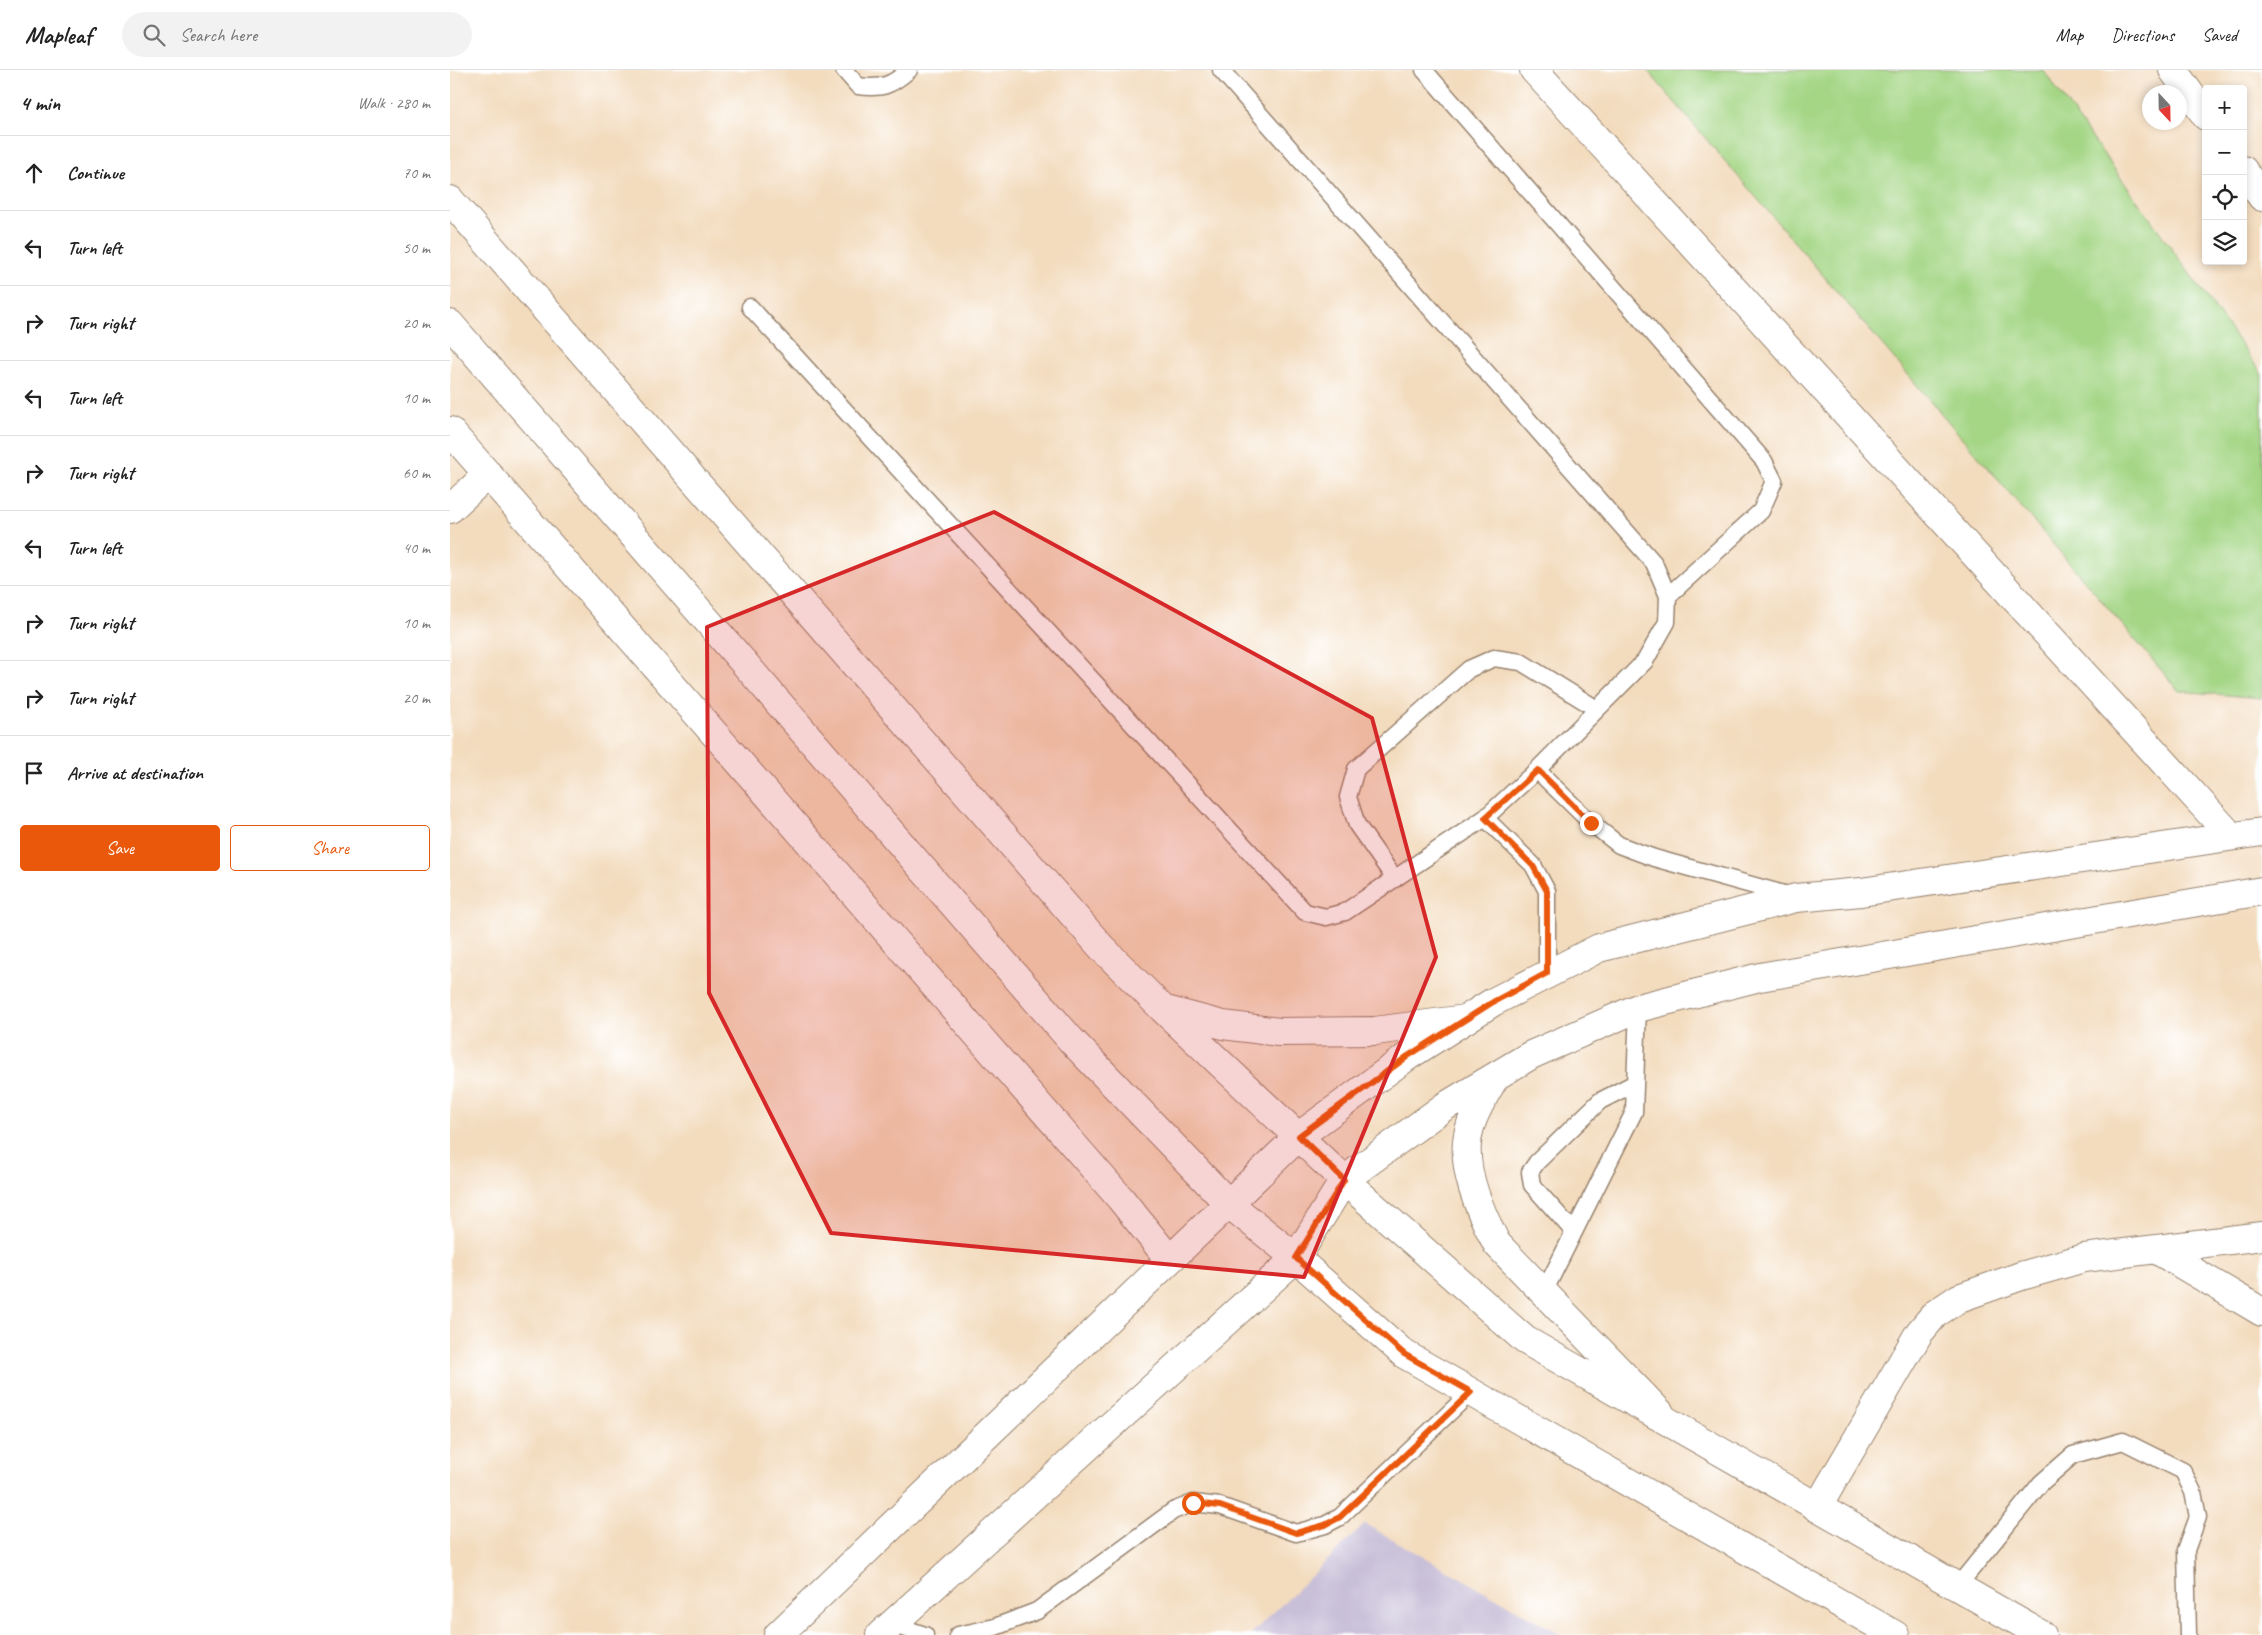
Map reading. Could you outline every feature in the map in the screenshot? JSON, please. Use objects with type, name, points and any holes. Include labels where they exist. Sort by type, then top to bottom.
[{"type":"street","points":[[1534,70],[2231,836]]},
{"type":"street","points":[[2173,70],[2202,110]]},
{"type":"street","points":[[2247,175],[2262,196]]},
{"type":"street","points":[[450,200],[1089,934],[1163,1009],[1344,1180],[1525,1340],[2042,1635]]},
{"type":"street","points":[[450,324],[1071,1040],[1228,1203],[1296,1258],[1404,1354],[1895,1635]]},
{"type":"street","points":[[450,431],[1120,1198],[1169,1259]]},
{"type":"street","points":[[450,509],[488,474]]},
{"type":"street","points":[[778,1635],[1299,1136],[1408,1056],[1493,1002],[1599,948],[1796,898],[1871,890],[2262,832]]},
{"type":"street","points":[[886,1630],[1296,1258],[1344,1180],[1444,1107],[1531,1055],[1638,1008],[1760,977],[2262,891]]},
{"type":"street","points":[[1163,1009],[1223,1025],[1279,1032],[1375,1031],[1466,1019]]},
{"type":"street","points":[[1494,1078],[1476,1111],[1469,1129],[1468,1160],[1473,1191],[1482,1217],[1497,1244],[1670,1423]]},
{"type":"street","points":[[1817,1508],[1919,1332],[1935,1314],[1959,1298],[2075,1260],[2132,1250],[2157,1250],[2262,1236]]},
{"type":"street","points":[[2157,1250],[2262,1312]]},
{"type":"lane","points":[[844,70],[858,86],[877,88],[894,82],[909,70]]},
{"type":"lane","points":[[750,307],[1305,912],[1326,917],[1345,912],[1485,818],[1538,770],[1645,660],[1667,622],[1668,596],[1654,563],[1221,70]]},
{"type":"lane","points":[[1424,70],[1764,461],[1774,481],[1761,511],[1668,596]]},
{"type":"lane","points":[[1395,879],[1357,825],[1348,797],[1356,769],[1468,669],[1494,658],[1521,662],[1597,709]]},
{"type":"lane","points":[[1538,770],[1591,823],[1619,845],[1654,858],[1796,898]]},
{"type":"lane","points":[[1485,818],[1533,866],[1547,891],[1547,973]]},
{"type":"lane","points":[[1544,1292],[1634,1112],[1638,1008]]},
{"type":"lane","points":[[1574,1232],[1532,1185],[1530,1172],[1537,1162],[1600,1101],[1635,1083]]},
{"type":"lane","points":[[958,1635],[995,1627],[1037,1611],[1173,1511],[1193,1503],[1220,1506],[1296,1533],[1325,1525],[1340,1517],[1471,1392]]},
{"type":"lane","points":[[1957,1587],[2047,1477],[2073,1455],[2123,1442],[2183,1471],[2193,1492],[2198,1517],[2186,1550],[2188,1635]]},
{"type":"lane","points":[[886,1630],[925,1635]]},
{"type":"highlighted area","points":[[994,512],[1372,718],[1436,957],[1304,1277],[831,1233],[709,993],[707,627]]},
{"type":"shaded area","points":[[1365,1524],[1562,1635],[1250,1635]]},
{"type":"green space","points":[[1647,70],[2043,70],[2262,374],[2262,698],[2179,691]]},
{"type":"route","points":[[1193,1503],[1220,1506],[1296,1533],[1325,1525],[1340,1517],[1471,1392],[1404,1354],[1296,1258],[1344,1180],[1299,1136],[1408,1056],[1493,1002],[1547,973],[1547,891],[1533,866],[1485,818],[1538,770],[1591,823]]}]
